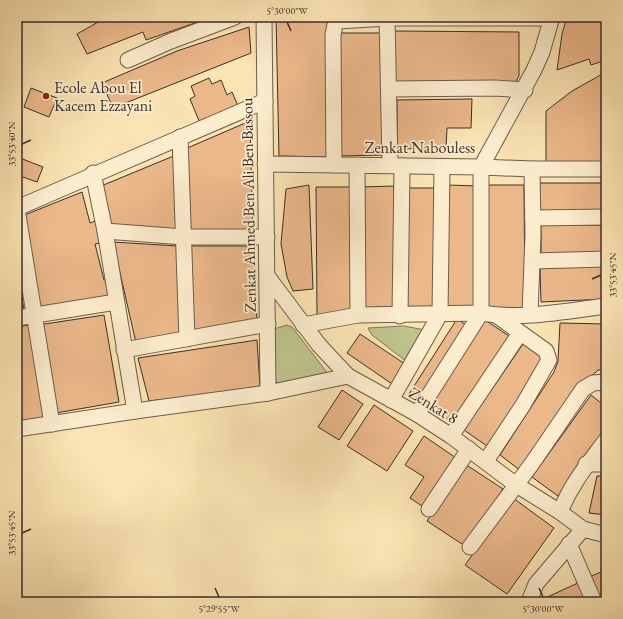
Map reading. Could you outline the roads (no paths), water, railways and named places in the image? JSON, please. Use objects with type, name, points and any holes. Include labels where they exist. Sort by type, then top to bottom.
[{"type":"street","points":[[128,60],[171,41],[235,17]]},
{"type":"street","name":"Zenkat Ahmed Ben Ali Ben Bassou","points":[[264,17],[266,100],[265,164],[268,277],[268,393]]},
{"type":"street","points":[[334,165],[333,35],[335,25],[338,21],[387,17],[551,18]]},
{"type":"street","points":[[387,17],[389,89],[396,165],[400,316]]},
{"type":"street","name":"Zenkat Nabouless","points":[[265,164],[481,167],[525,90],[542,52],[551,18]]},
{"type":"street","points":[[389,89],[495,88],[525,90]]},
{"type":"street","points":[[52,424],[33,315],[17,208],[266,100]]},
{"type":"street","points":[[180,137],[188,338]]},
{"type":"street","points":[[356,165],[358,315]]},
{"type":"street","points":[[391,400],[440,314],[442,167]]},
{"type":"street","points":[[417,414],[481,313],[481,167],[606,169]]},
{"type":"street","points":[[530,314],[533,261],[532,169]]},
{"type":"street","points":[[94,174],[105,231],[134,411]]},
{"type":"street","points":[[533,218],[606,217]]},
{"type":"street","points":[[105,231],[184,236],[267,237]]},
{"type":"street","points":[[533,261],[606,259]]},
{"type":"street","name":"Zenkat 8","points":[[268,277],[303,325],[348,376],[417,414],[451,436],[486,460],[515,484],[560,512],[583,529],[606,535]]},
{"type":"street","points":[[17,318],[116,302]]},
{"type":"street","points":[[303,325],[358,315],[400,316],[481,313],[496,315],[530,314],[606,306]]},
{"type":"street","points":[[486,460],[549,362],[549,357],[546,351],[496,315]]},
{"type":"street","points":[[124,350],[268,324]]},
{"type":"street","points":[[451,436],[520,333]]},
{"type":"street","points":[[17,429],[134,411],[268,393],[348,376]]},
{"type":"street","points":[[470,547],[515,484],[531,465],[583,389],[593,382],[606,382]]},
{"type":"street","points":[[560,512],[566,496],[586,464],[606,440]]},
{"type":"street","points":[[429,509],[469,449]]},
{"type":"street","points":[[586,464],[606,464]]},
{"type":"street","points":[[529,602],[536,584],[583,529]]},
{"type":"street","points":[[569,544],[594,602]]},
{"type":"place","name":"Ecole Abou El Kacem Ezzayani","points":[[46,96]]}]
